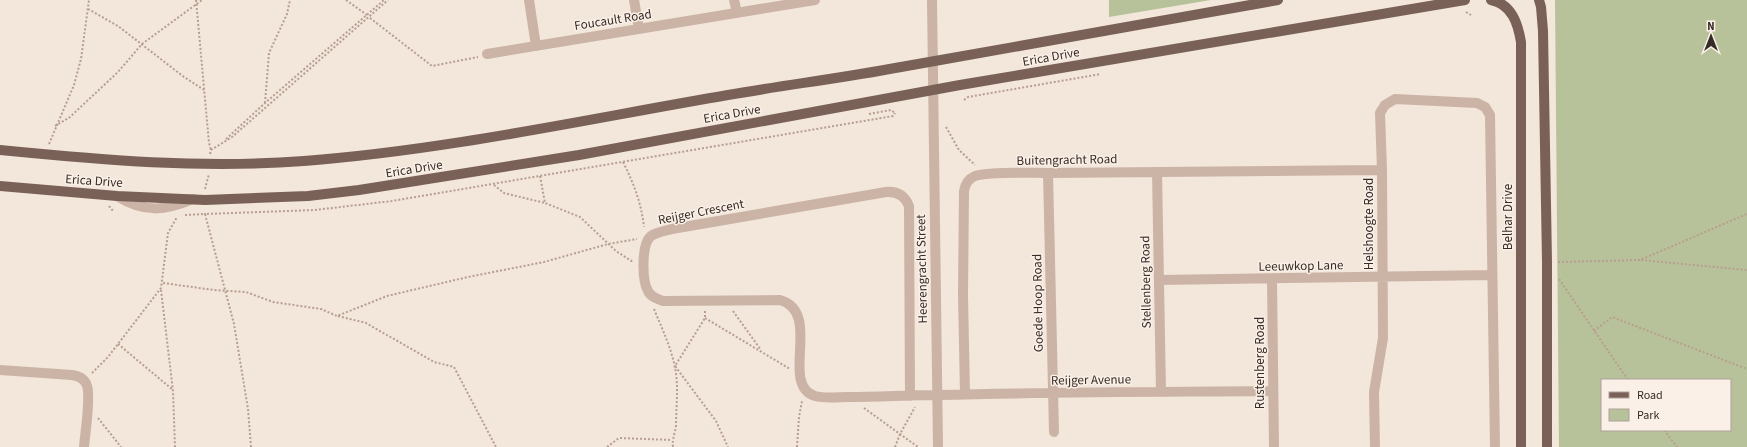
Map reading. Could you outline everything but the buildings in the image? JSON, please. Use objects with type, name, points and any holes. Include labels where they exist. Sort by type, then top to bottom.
[{"type":"main road","name":"Erica Drive","points":[[0,150],[111,161],[178,164],[245,164],[324,160],[423,148],[473,140],[1278,0]]},
{"type":"main road","name":"Erica Drive","points":[[0,186],[117,196],[193,199],[308,196],[404,184],[579,155],[934,90],[1465,0]]},
{"type":"main road","name":"Belhar Drive","points":[[1491,0],[1510,11],[1519,25],[1521,42],[1521,447]]},
{"type":"main road","points":[[1539,0],[1543,31],[1547,262],[1548,447]]},
{"type":"street","points":[[529,0],[536,46]]},
{"type":"street","points":[[634,0],[639,29]]},
{"type":"street","points":[[734,0],[736,13]]},
{"type":"street","name":"Foucault Road","points":[[487,54],[815,0]]},
{"type":"street","name":"Heerengracht Street","points":[[932,0],[938,447]]},
{"type":"street","name":"Helshoogte Road","points":[[1375,447],[1374,392],[1384,338],[1380,113],[1385,105],[1394,100],[1473,102],[1485,107]]},
{"type":"street","name":"Belhar Drive","points":[[1485,107],[1489,112],[1491,121],[1495,447]]},
{"type":"street","name":"Buitengracht Road","points":[[965,394],[963,295],[964,191],[968,181],[974,177],[984,175],[1048,173],[1382,170]]},
{"type":"street","name":"Stellenberg Road","points":[[1157,172],[1161,392]]},
{"type":"street","name":"Goede Hoop Road","points":[[1048,173],[1054,432]]},
{"type":"street","name":"Reijger Crescent","points":[[654,298],[648,291],[645,282],[644,262],[646,245],[650,237],[660,232],[879,193],[891,192],[900,194],[907,201],[909,206],[913,396]]},
{"type":"street","name":"Leeuwkop Lane","points":[[1159,280],[1492,275]]},
{"type":"street","name":"Rustenberg Road","points":[[1272,279],[1272,391],[1274,447]]},
{"type":"street","points":[[654,298],[663,301],[780,300],[794,309],[799,320],[801,381],[804,388],[811,394],[820,397],[913,396]]},
{"type":"street","points":[[0,370],[72,375],[84,380],[88,388],[84,447]]},
{"type":"street","name":"Reijger Avenue","points":[[913,396],[965,394],[1272,391]]},
{"type":"path","points":[[48,146],[55,126],[74,85],[81,59],[89,0]]},
{"type":"path","points":[[196,0],[211,150],[210,156]]},
{"type":"path","points":[[55,126],[75,112],[118,72],[142,44],[202,0]]},
{"type":"path","points":[[265,102],[269,53],[287,14],[290,0]]},
{"type":"path","points":[[346,0],[432,66],[447,62],[471,60],[487,54]]},
{"type":"path","points":[[211,150],[232,137],[384,0]]},
{"type":"path","points":[[226,140],[228,136],[265,102],[388,0]]},
{"type":"path","points":[[88,9],[118,26],[184,77],[204,90]]},
{"type":"path","points":[[84,380],[101,365],[161,288],[163,283],[168,233],[172,224],[179,215],[269,213],[352,207],[893,116],[895,113]]},
{"type":"path","points":[[946,127],[959,150],[977,166],[984,175]]},
{"type":"path","points":[[337,316],[387,296],[468,277],[544,262],[608,244],[650,237],[644,227],[641,205],[634,184],[623,162]]},
{"type":"path","points":[[205,192],[205,185],[209,178],[210,171]]},
{"type":"path","points":[[540,176],[545,203]]},
{"type":"path","points":[[494,184],[504,193],[545,203],[580,217],[616,251],[635,263],[644,262]]},
{"type":"path","points":[[205,209],[205,214],[234,324],[248,409],[251,447]]},
{"type":"path","points":[[1640,260],[1747,214]]},
{"type":"path","points":[[1547,262],[1640,260],[1747,270]]},
{"type":"path","points":[[1547,262],[1627,379]]},
{"type":"path","points":[[163,283],[214,290],[246,292],[273,302],[321,309],[337,316],[366,323],[434,362],[454,367],[496,447]]},
{"type":"path","points":[[161,288],[174,391],[175,447]]},
{"type":"path","points":[[654,298],[652,306],[669,345],[675,366],[677,390],[676,428],[672,440],[673,447]]},
{"type":"path","points":[[731,300],[732,309],[761,351]]},
{"type":"path","points":[[675,366],[705,318],[705,301]]},
{"type":"path","points":[[1594,331],[1612,317],[1747,369]]},
{"type":"path","points":[[705,318],[790,369],[800,371]]},
{"type":"path","points":[[118,344],[174,391]]},
{"type":"path","points":[[675,366],[716,421],[728,447]]},
{"type":"path","points":[[797,447],[799,417],[804,388]]},
{"type":"path","points":[[895,447],[900,434],[916,405],[913,396]]},
{"type":"path","points":[[862,397],[858,404],[918,447]]},
{"type":"path","points":[[87,415],[97,417],[121,447]]},
{"type":"path","points":[[1665,431],[1677,447]]},
{"type":"path","points":[[607,447],[619,438],[672,440]]},
{"type":"green space","points":[[1109,0],[1211,0],[1109,17]]},
{"type":"green space","points":[[1555,0],[1747,0],[1747,447],[1559,447]]}]
